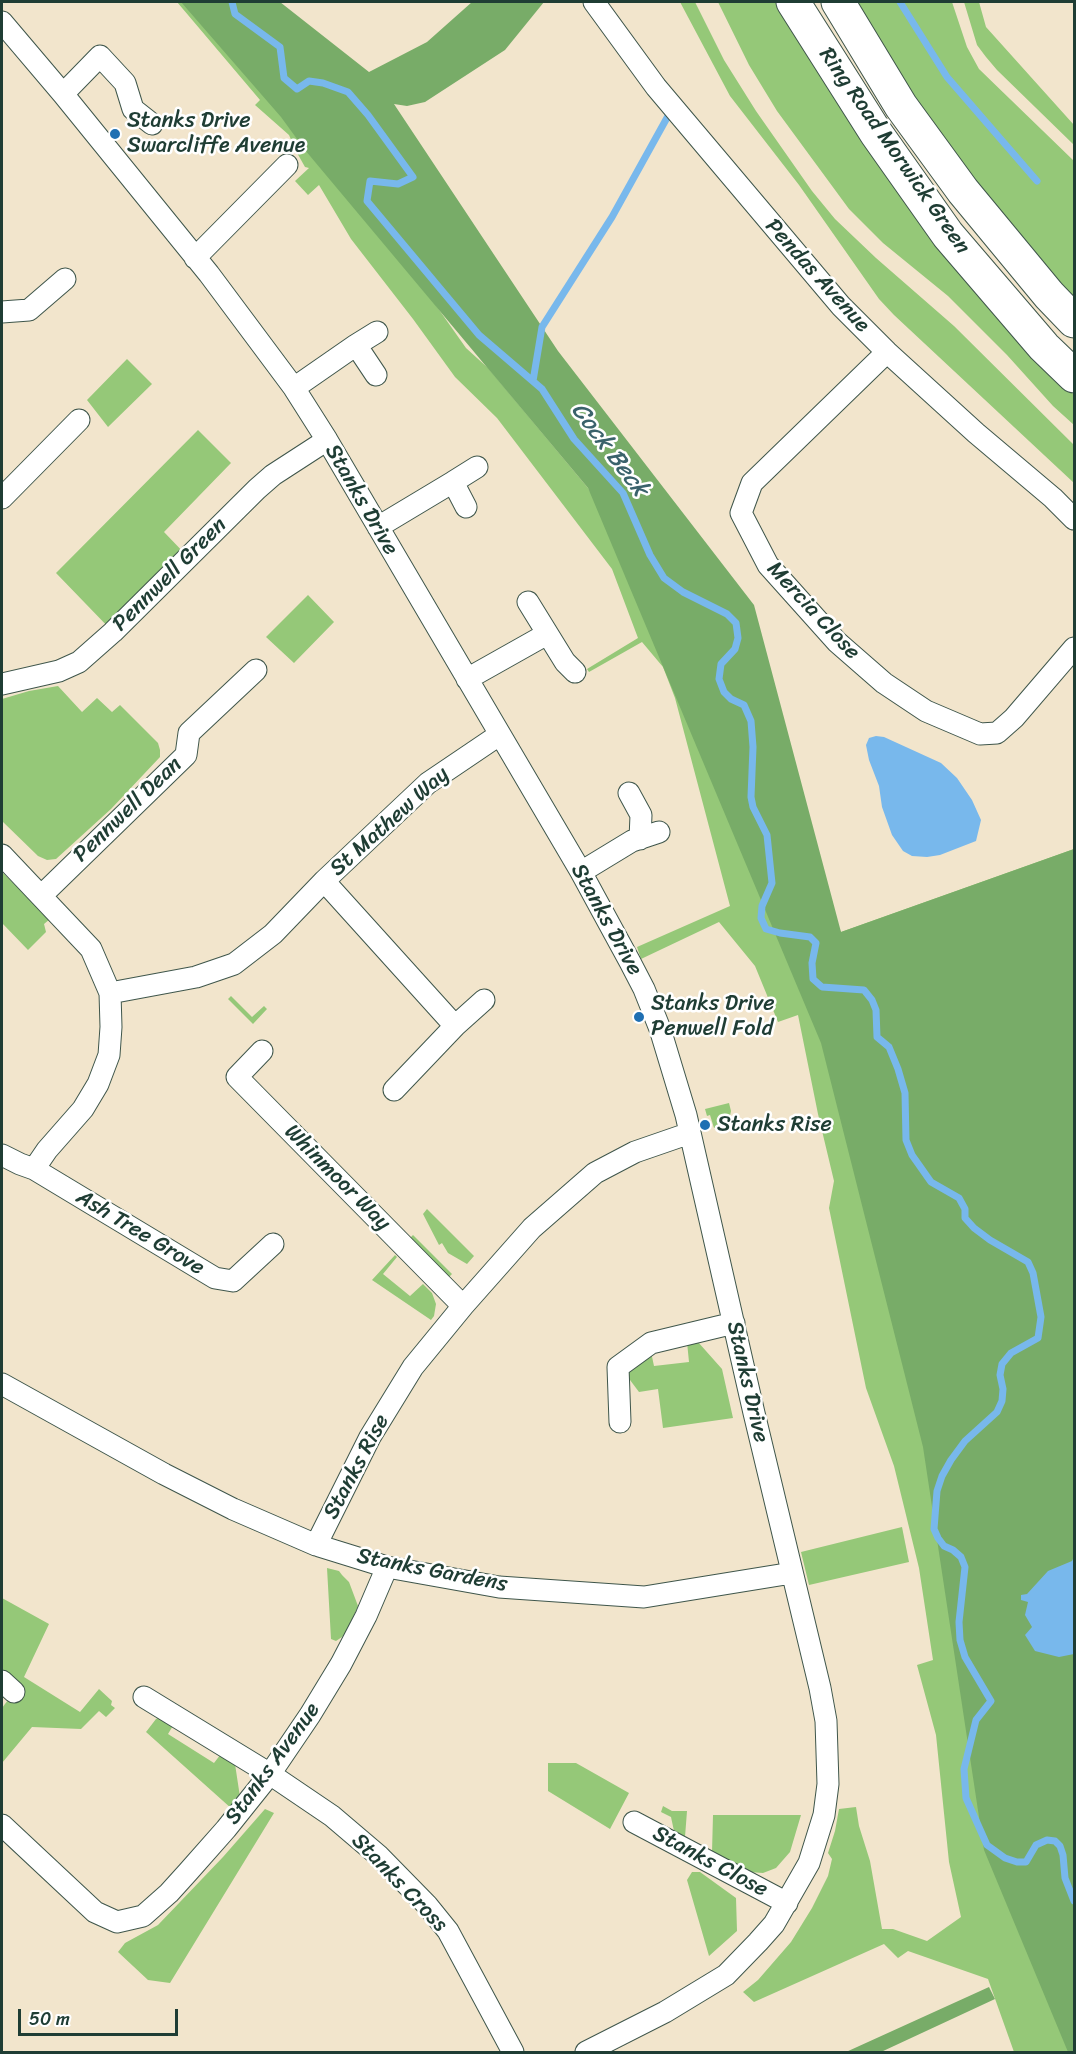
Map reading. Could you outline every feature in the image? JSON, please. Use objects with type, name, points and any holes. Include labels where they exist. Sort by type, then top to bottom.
[{"type":"highway","name":"Ring Road Morwick Green","points":[[793,2],[876,133],[948,235],[1044,347],[1074,376]]},
{"type":"highway","name":"Ring Road Morwick Green","points":[[838,2],[902,106],[963,191],[1049,295],[1074,321]]},
{"type":"street","name":"Pendas Avenue","points":[[594,2],[656,87],[841,306],[976,434],[1053,498],[1074,519]]},
{"type":"street","name":"Stanks Drive","points":[[2,22],[209,274],[294,388],[327,440],[581,872],[644,988],[660,1029],[690,1133],[826,1720],[828,1784],[824,1815],[809,1863],[787,1903],[764,1936],[726,1975],[664,2012],[586,2052]]},
{"type":"street","points":[[63,94],[100,56],[125,83],[133,109],[152,124]]},
{"type":"street","points":[[195,258],[287,165]]},
{"type":"street","points":[[2,312],[29,310],[65,279]]},
{"type":"street","points":[[294,388],[378,332]]},
{"type":"street","points":[[356,345],[376,375]]},
{"type":"street","name":"Mercia Close","points":[[887,352],[752,483],[741,513],[768,565],[837,642],[884,683],[926,711],[980,734],[997,733],[1006,725],[1074,648]]},
{"type":"street","points":[[2,498],[84,419]]},
{"type":"street","name":"Pennwell Green","points":[[2,684],[59,671],[79,662],[257,489],[273,475],[327,440]]},
{"type":"street","points":[[378,527],[477,467]]},
{"type":"street","points":[[453,482],[466,507]]},
{"type":"street","points":[[528,602],[565,662],[575,672]]},
{"type":"street","points":[[467,679],[547,634]]},
{"type":"street","name":"Pennwell Dean","points":[[40,896],[186,755],[189,733],[256,670]]},
{"type":"street","name":"St Mathew Way","points":[[455,1026],[324,880],[428,783],[499,735]]},
{"type":"street","points":[[581,872],[632,842],[650,836],[629,793]]},
{"type":"street","points":[[2,855],[91,949],[110,993],[109,1055],[98,1084],[83,1109],[47,1150],[34,1169]]},
{"type":"street","points":[[110,993],[196,977],[234,964],[273,934],[324,880]]},
{"type":"street","points":[[394,1090],[455,1026],[484,1000]]},
{"type":"street","name":"Whinmoor Way","points":[[262,1051],[237,1077],[463,1306]]},
{"type":"street","name":"Stanks Rise","points":[[316,1545],[370,1437],[413,1367],[532,1228],[595,1173],[635,1152],[690,1133]]},
{"type":"street","name":"Ash Tree Grove","points":[[2,1155],[34,1169],[216,1278],[233,1281],[273,1244]]},
{"type":"street","points":[[620,1422],[618,1367],[651,1343],[734,1323]]},
{"type":"street","name":"Stanks Gardens","points":[[2,1384],[164,1474],[233,1509],[316,1545],[387,1567],[499,1587],[644,1598],[792,1573]]},
{"type":"street","name":"Stanks Avenue","points":[[2,1825],[95,1912],[117,1922],[143,1916],[169,1893],[226,1829],[270,1774],[310,1715],[340,1664],[366,1616],[387,1567]]},
{"type":"street","name":"Stanks Cross","points":[[144,1697],[270,1774],[332,1816],[379,1856],[427,1905],[448,1931],[513,2052]]},
{"type":"street","name":"Stanks Close","points":[[634,1822],[787,1903]]},
{"type":"green space","points":[[177,2],[222,2],[466,348],[488,368],[588,488],[841,932],[1074,849],[1074,2052],[1014,2052],[988,1979],[908,1951],[898,1958],[884,1944],[754,2002],[743,1992],[758,1980],[791,1942],[812,1908],[828,1876],[832,1859],[828,1853],[839,1809],[856,1807],[859,1826],[870,1861],[882,1929],[893,1929],[927,1941],[961,1917],[949,1862],[936,1735],[917,1665],[933,1660],[919,1568],[894,1466],[866,1388],[829,1208],[834,1181],[798,1015],[778,1022],[755,966],[719,922],[641,959],[637,947],[730,906],[675,698],[663,667],[642,642],[589,672],[587,669],[638,638],[612,569],[497,418],[455,377],[351,239],[319,185],[308,195],[295,181],[309,168],[305,167],[289,135],[255,105],[260,100]]},
{"type":"green space","points":[[181,2],[280,2],[369,72],[427,42],[472,2],[544,2],[505,50],[425,102],[407,106],[394,104],[558,351],[754,605],[841,932],[1074,849],[1074,2052],[1068,2052],[984,1850],[923,1447],[821,1043],[588,488],[305,150],[281,117]]},
{"type":"green space","points":[[680,2],[695,2],[724,60],[756,111],[812,191],[835,219],[954,326],[1074,445],[1074,483],[879,299],[799,185],[730,96]]},
{"type":"green space","points":[[718,2],[780,2],[988,305],[1074,395],[1074,425],[948,296],[883,243],[849,209],[777,111],[749,65]]},
{"type":"green space","points":[[855,2],[952,2],[967,47],[979,69],[1074,161],[1074,305],[916,106]]},
{"type":"green space","points":[[964,2],[979,2],[986,27],[1074,125],[1074,145],[986,57],[977,45]]},
{"type":"green space","points":[[127,359],[152,384],[108,427],[87,400]]},
{"type":"green space","points":[[198,430],[231,463],[164,532],[188,557],[113,632],[56,573]]},
{"type":"green space","points":[[308,595],[334,622],[294,663],[266,637]]},
{"type":"green space","points":[[58,686],[82,712],[97,698],[112,712],[120,705],[158,743],[160,757],[111,809],[56,859],[47,860],[38,856],[2,821],[2,699]]},
{"type":"green space","points":[[2,872],[50,919],[44,924],[46,932],[28,950],[2,923]]},
{"type":"green space","points":[[231,996],[252,1017],[264,1006],[267,1009],[253,1024],[228,999]]},
{"type":"green space","points":[[729,1103],[731,1111],[729,1121],[724,1126],[714,1128],[710,1115],[707,1116],[705,1109]]},
{"type":"green space","points":[[427,1209],[474,1256],[467,1264],[448,1253],[442,1243],[439,1245],[423,1214]]},
{"type":"green space","points":[[413,1235],[452,1274],[448,1278],[408,1240]]},
{"type":"green space","points":[[395,1255],[397,1257],[383,1274],[410,1296],[423,1284],[432,1293],[436,1304],[431,1320],[372,1280]]},
{"type":"green space","points":[[687,1342],[698,1342],[722,1369],[733,1418],[663,1428],[658,1389],[639,1392],[627,1376],[627,1371],[651,1352],[654,1366],[689,1362]]},
{"type":"green space","points":[[902,1527],[909,1562],[809,1585],[801,1552]]},
{"type":"green space","points":[[327,1568],[339,1571],[349,1582],[358,1606],[347,1631],[336,1641],[331,1639]]},
{"type":"green space","points":[[2,1598],[49,1624],[24,1677],[80,1712],[99,1689],[112,1701],[111,1705],[115,1708],[106,1717],[99,1711],[81,1729],[32,1727],[2,1763],[2,1708],[14,1692],[2,1681]]},
{"type":"green space","points":[[160,1717],[177,1719],[168,1734],[214,1763],[224,1750],[235,1764],[240,1797],[232,1809],[146,1732]]},
{"type":"green space","points":[[548,1763],[576,1763],[629,1793],[610,1829],[548,1791]]},
{"type":"green space","points":[[663,1806],[672,1811],[687,1811],[685,1837],[674,1831],[671,1817],[661,1812]]},
{"type":"green space","points":[[265,1809],[274,1813],[170,1983],[148,1980],[118,1952],[125,1943],[158,1925]]},
{"type":"green space","points":[[713,1815],[801,1815],[790,1852],[776,1868],[763,1873],[749,1872],[712,1852]]},
{"type":"green space","points":[[692,1872],[700,1872],[736,1898],[737,1931],[709,1956],[687,1880]]},
{"type":"green space","points":[[989,1987],[995,1999],[881,2052],[846,2052]]},
{"type":"water","points":[[884,737],[941,763],[957,778],[972,800],[981,820],[976,841],[940,855],[927,857],[912,856],[903,851],[892,835],[882,807],[879,786],[869,760],[866,745],[869,738]]},
{"type":"water","points":[[1074,1557],[1074,1654],[1059,1657],[1035,1651],[1025,1635],[1032,1627],[1025,1615],[1028,1602],[1021,1600],[1021,1595],[1027,1594],[1048,1571],[1072,1561]]},
{"type":"waterway","name":"Cock Beck","points":[[232,2],[235,14],[280,47],[284,78],[297,89],[309,81],[323,83],[348,92],[368,115],[413,177],[398,184],[370,181],[367,201],[479,335],[542,389],[574,439],[623,493],[650,555],[664,578],[683,592],[727,614],[736,623],[738,638],[735,649],[721,664],[719,679],[724,692],[731,699],[744,705],[751,721],[753,747],[751,797],[753,807],[767,835],[772,883],[762,906],[761,918],[766,929],[810,937],[816,943],[812,963],[813,979],[822,987],[864,990],[872,1000],[876,1010],[877,1037],[889,1047],[905,1093],[906,1140],[912,1155],[931,1182],[959,1198],[965,1209],[965,1218],[974,1228],[1028,1262],[1033,1273],[1041,1317],[1038,1338],[1011,1353],[1002,1364],[1000,1375],[1003,1389],[1002,1401],[997,1412],[965,1441],[942,1476],[937,1491],[934,1529],[944,1546],[961,1557],[965,1567],[959,1622],[960,1640],[965,1657],[991,1701],[976,1720],[964,1769],[966,1798],[987,1845],[1005,1858],[1026,1862],[1036,1845],[1047,1840],[1055,1841],[1060,1846],[1063,1855],[1065,1878],[1074,1901]]},
{"type":"waterway","points":[[900,2],[947,77],[1037,181]]},
{"type":"waterway","points":[[533,381],[542,327],[612,217],[668,116]]},
{"type":"place","name":"Stanks Drive Swarcliffe Avenue","points":[[115,134]]},
{"type":"place","name":"Stanks Drive Penwell Fold","points":[[639,1017]]},
{"type":"place","name":"Stanks Rise","points":[[705,1125]]}]
